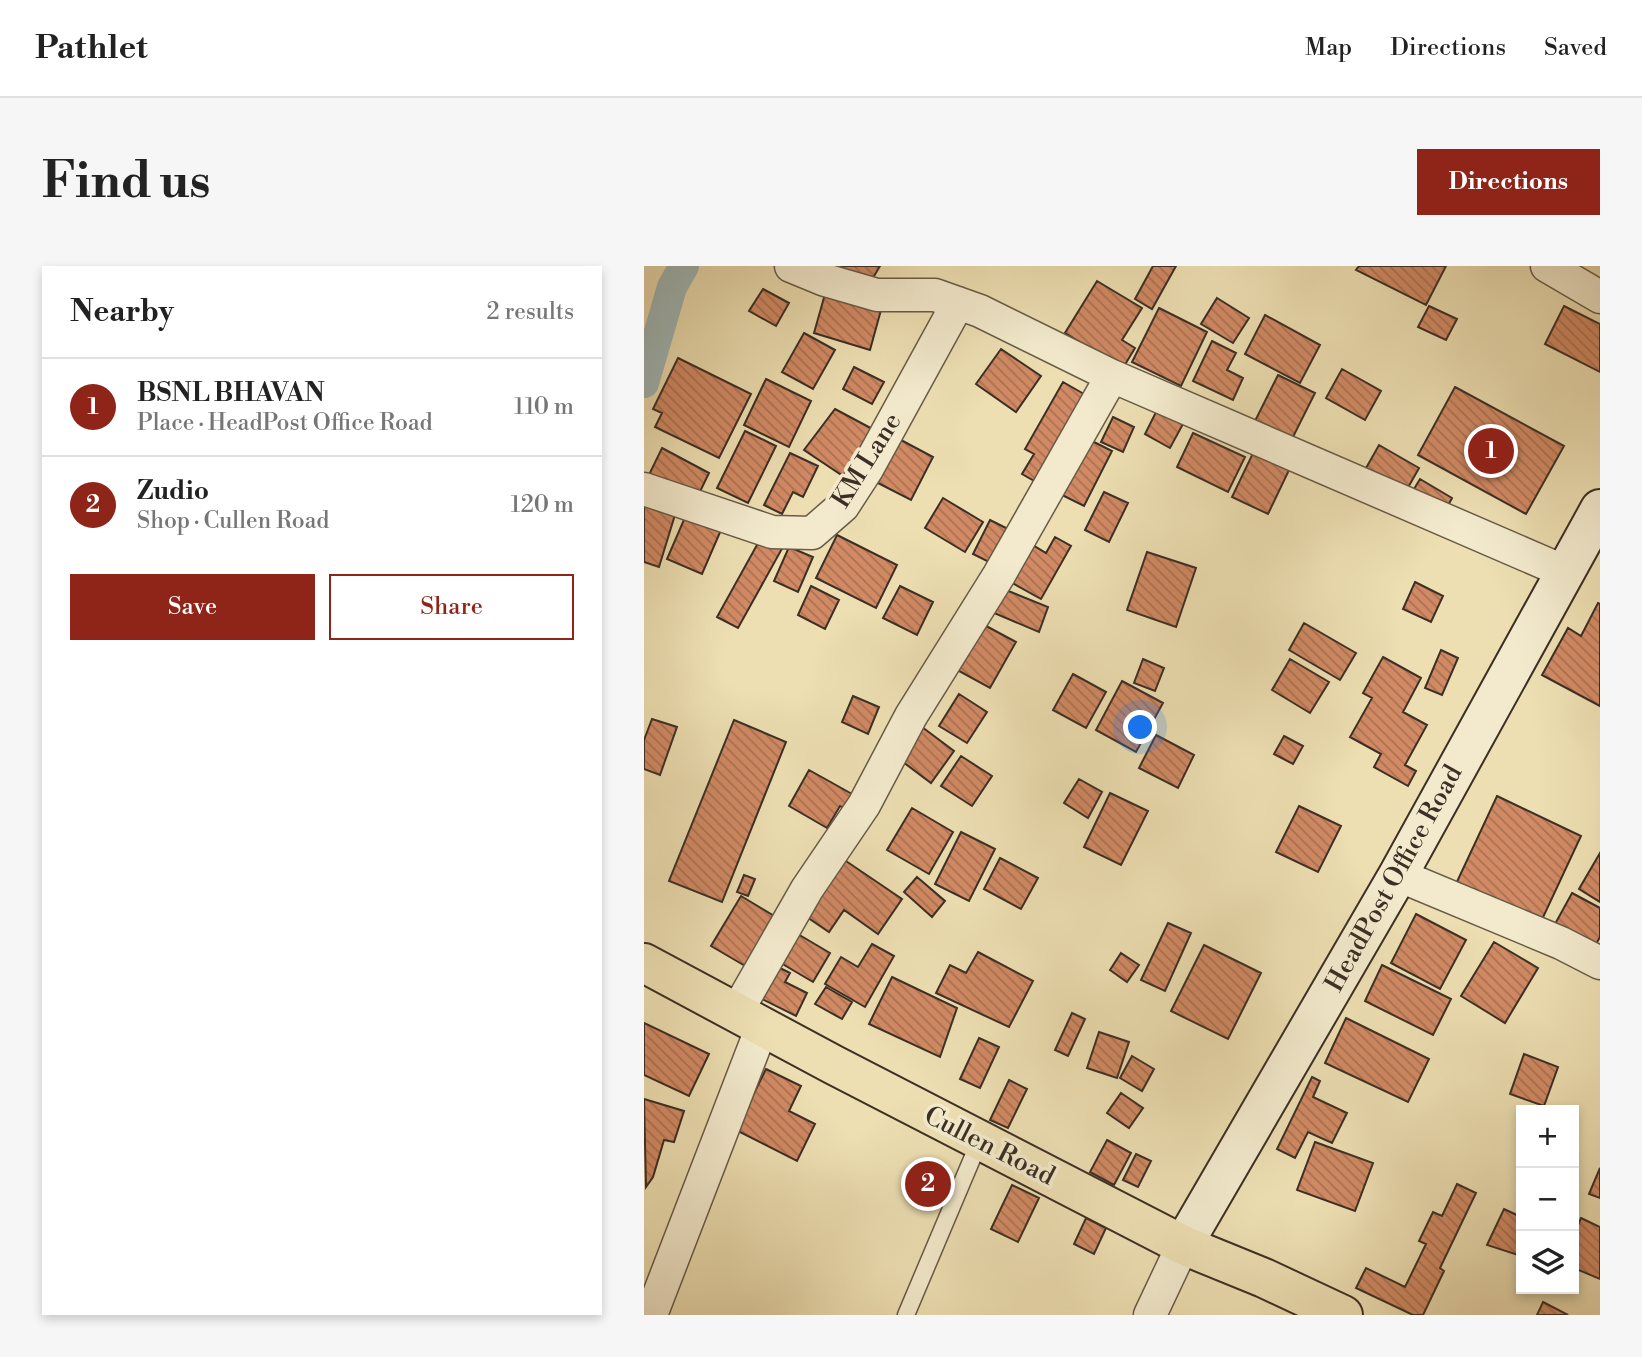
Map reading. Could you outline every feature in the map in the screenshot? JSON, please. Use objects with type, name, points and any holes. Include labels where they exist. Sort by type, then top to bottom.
[{"type":"main road","name":"HeadPost Office Road","points":[[1183,1245],[1398,875],[1563,571],[1600,509]]},
{"type":"main road","name":"Cullen Road","points":[[644,963],[1183,1245],[1264,1278],[1343,1315]]},
{"type":"street","points":[[791,266],[825,280],[877,295],[935,295],[958,303],[1112,376],[1563,571]]},
{"type":"street","points":[[1547,266],[1600,298]]},
{"type":"street","name":"KM Lane","points":[[644,489],[772,532],[812,533],[843,506],[867,469],[958,303]]},
{"type":"street","points":[[651,1315],[749,1020],[807,888],[864,805],[911,716],[999,575],[1112,376]]},
{"type":"street","points":[[1398,875],[1562,943],[1600,963]]},
{"type":"street","points":[[1150,1315],[1183,1245]]},
{"type":"lane","points":[[906,1315],[979,1140]]},
{"type":"building","points":[[829,266],[880,266],[867,288]]},
{"type":"building","points":[[1153,266],[1176,266],[1152,309],[1135,299]]},
{"type":"building","points":[[1359,266],[1446,266],[1426,305],[1356,270]]},
{"type":"building","points":[[1097,281],[1142,308],[1122,340],[1135,348],[1123,368],[1065,333]]},
{"type":"building","points":[[763,289],[789,303],[776,326],[749,311]]},
{"type":"building","points":[[825,294],[881,310],[870,350],[814,333]]},
{"type":"building","points":[[1217,298],[1249,318],[1233,343],[1201,324]]},
{"type":"building","points":[[1429,306],[1457,319],[1446,340],[1418,327]]},
{"type":"building","points":[[1564,306],[1600,324],[1600,372],[1545,344]]},
{"type":"building","points":[[1159,308],[1207,332],[1181,386],[1132,362]]},
{"type":"building","points":[[1265,315],[1320,345],[1300,383],[1245,354]]},
{"type":"building","points":[[804,333],[835,350],[813,389],[782,372]]},
{"type":"building","points":[[1212,341],[1236,353],[1227,370],[1243,378],[1233,400],[1193,381]]},
{"type":"building","points":[[1001,349],[1041,376],[1016,412],[976,384]]},
{"type":"building","points":[[678,358],[751,394],[719,458],[655,427],[662,413],[653,409]]},
{"type":"building","points":[[854,367],[884,382],[872,404],[843,389]]},
{"type":"building","points":[[1342,369],[1381,391],[1365,420],[1326,398]]},
{"type":"building","points":[[1278,375],[1315,393],[1291,441],[1254,423]]},
{"type":"building","points":[[766,379],[811,401],[789,447],[744,425]]},
{"type":"building","points":[[1063,382],[1084,394],[1065,427],[1043,486],[1022,474],[1034,454],[1025,449]]},
{"type":"building","points":[[1455,387],[1564,446],[1526,514],[1418,455]]},
{"type":"building","points":[[835,409],[878,432],[849,480],[804,450]]},
{"type":"building","points":[[1157,410],[1183,424],[1170,448],[1145,434]]},
{"type":"building","points":[[1113,417],[1134,427],[1123,452],[1101,442]]},
{"type":"building","points":[[745,431],[776,446],[748,503],[717,488]]},
{"type":"building","points":[[1193,433],[1245,457],[1228,492],[1177,467]]},
{"type":"building","points":[[1086,438],[1112,451],[1084,506],[1058,493]]},
{"type":"building","points":[[899,439],[933,457],[911,500],[876,482]]},
{"type":"building","points":[[1379,445],[1419,468],[1405,493],[1365,470]]},
{"type":"building","points":[[662,448],[709,473],[695,502],[646,481]]},
{"type":"building","points":[[1254,451],[1290,468],[1268,514],[1232,497]]},
{"type":"building","points":[[790,453],[818,466],[803,497],[793,492],[782,514],[764,505]]},
{"type":"building","points":[[1420,479],[1452,498],[1444,513],[1411,494]]},
{"type":"building","points":[[1104,492],[1128,503],[1109,542],[1085,530]]},
{"type":"building","points":[[943,498],[983,522],[965,552],[925,528]]},
{"type":"building","points":[[644,503],[678,505],[659,567],[644,562]]},
{"type":"building","points":[[686,515],[721,530],[702,574],[667,559]]},
{"type":"building","points":[[990,520],[1014,532],[997,566],[973,554]]},
{"type":"building","points":[[763,534],[784,545],[738,628],[717,617]]},
{"type":"building","points":[[837,535],[897,565],[876,608],[816,578]]},
{"type":"building","points":[[1055,537],[1071,546],[1041,599],[1005,579],[1026,541],[1046,553]]},
{"type":"building","points":[[789,547],[813,557],[798,592],[774,581]]},
{"type":"building","points":[[1147,552],[1196,568],[1176,627],[1127,610]]},
{"type":"building","points":[[1415,582],[1443,596],[1431,622],[1403,609]]},
{"type":"building","points":[[811,586],[839,600],[825,629],[798,615]]},
{"type":"building","points":[[900,586],[933,602],[917,635],[883,618]]},
{"type":"building","points":[[996,586],[1048,607],[1039,632],[987,610]]},
{"type":"building","points":[[1598,603],[1600,706],[1542,675],[1568,628],[1581,636]]},
{"type":"building","points":[[975,620],[1016,642],[990,688],[950,666]]},
{"type":"building","points":[[1304,623],[1356,653],[1340,680],[1289,650]]},
{"type":"building","points":[[1441,650],[1458,658],[1442,695],[1425,688]]},
{"type":"building","points":[[1383,657],[1421,678],[1403,712],[1427,725],[1405,765],[1416,771],[1408,786],[1374,767],[1381,754],[1350,737],[1372,698],[1363,693]]},
{"type":"building","points":[[1143,659],[1164,668],[1155,691],[1134,683]]},
{"type":"building","points":[[1290,659],[1329,682],[1310,713],[1272,690]]},
{"type":"building","points":[[1073,674],[1106,692],[1086,728],[1053,710]]},
{"type":"building","points":[[1122,681],[1163,703],[1136,752],[1096,730]]},
{"type":"building","points":[[959,694],[987,712],[967,743],[939,726]]},
{"type":"building","points":[[853,696],[879,707],[868,734],[842,722]]},
{"type":"building","points":[[652,719],[677,727],[660,775],[644,769],[644,740]]},
{"type":"building","points":[[734,720],[786,742],[722,902],[669,881]]},
{"type":"building","points":[[922,727],[954,751],[931,783],[899,759]]},
{"type":"building","points":[[1156,735],[1194,755],[1178,788],[1139,768]]},
{"type":"building","points":[[1284,736],[1303,746],[1293,764],[1274,754]]},
{"type":"building","points":[[961,756],[992,776],[972,806],[941,786]]},
{"type":"building","points":[[809,770],[861,799],[852,813],[840,806],[827,828],[789,806]]},
{"type":"building","points":[[1079,779],[1102,792],[1088,818],[1064,803]]},
{"type":"building","points":[[1110,793],[1148,811],[1121,865],[1084,847]]},
{"type":"building","points":[[1497,796],[1581,836],[1539,926],[1455,886]]},
{"type":"building","points":[[1299,806],[1341,826],[1318,872],[1276,852]]},
{"type":"building","points":[[912,808],[953,832],[929,874],[887,850]]},
{"type":"building","points":[[961,832],[995,849],[969,901],[935,884]]},
{"type":"building","points":[[1600,853],[1600,902],[1579,889]]},
{"type":"building","points":[[840,857],[902,899],[878,934],[844,910],[829,932],[801,913]]},
{"type":"building","points":[[1000,858],[1038,878],[1021,909],[984,889]]},
{"type":"building","points":[[744,875],[755,879],[748,896],[737,892]]},
{"type":"building","points":[[917,877],[945,901],[932,917],[904,892]]},
{"type":"building","points":[[1572,893],[1600,908],[1600,937],[1595,946],[1555,924]]},
{"type":"building","points":[[741,896],[781,920],[752,970],[711,946]]},
{"type":"building","points":[[1416,914],[1466,940],[1440,989],[1391,963]]},
{"type":"building","points":[[1168,923],[1191,933],[1165,991],[1141,980]]},
{"type":"building","points":[[791,930],[830,953],[813,982],[774,959]]},
{"type":"building","points":[[1494,942],[1538,968],[1505,1023],[1461,996]]},
{"type":"building","points":[[872,944],[894,956],[865,1007],[825,984],[841,957],[858,967]]},
{"type":"building","points":[[1204,945],[1261,973],[1228,1039],[1171,1011]]},
{"type":"building","points":[[978,952],[1033,981],[1009,1027],[936,993],[950,965],[966,973]]},
{"type":"building","points":[[1121,953],[1139,965],[1127,982],[1110,970]]},
{"type":"building","points":[[774,965],[790,973],[785,982],[807,993],[796,1016],[758,997]]},
{"type":"building","points":[[1382,965],[1451,999],[1433,1035],[1365,1001]]},
{"type":"building","points":[[892,977],[957,1008],[940,1057],[869,1024]]},
{"type":"building","points":[[826,987],[852,1002],[842,1019],[815,1004]]},
{"type":"building","points":[[1072,1013],[1085,1019],[1068,1056],[1055,1050]]},
{"type":"building","points":[[1346,1018],[1429,1059],[1408,1102],[1325,1063]]},
{"type":"building","points":[[644,1023],[709,1054],[689,1096],[644,1075]]},
{"type":"building","points":[[1099,1032],[1129,1042],[1117,1078],[1087,1068]]},
{"type":"building","points":[[979,1038],[999,1047],[980,1088],[960,1079]]},
{"type":"building","points":[[1524,1054],[1558,1067],[1544,1105],[1510,1094]]},
{"type":"building","points":[[1132,1056],[1154,1069],[1142,1091],[1120,1078]]},
{"type":"building","points":[[766,1069],[801,1086],[789,1111],[815,1124],[797,1161],[736,1130]]},
{"type":"building","points":[[1312,1077],[1320,1081],[1313,1097],[1347,1113],[1332,1143],[1308,1132],[1295,1158],[1277,1149]]},
{"type":"building","points":[[1009,1080],[1027,1089],[1008,1128],[990,1120]]},
{"type":"building","points":[[1121,1093],[1143,1108],[1129,1128],[1107,1113]]},
{"type":"building","points":[[644,1099],[684,1111],[674,1142],[664,1140],[653,1177],[646,1187]]},
{"type":"building","points":[[1107,1140],[1131,1153],[1114,1185],[1090,1172]]},
{"type":"building","points":[[1315,1142],[1373,1163],[1355,1211],[1297,1190]]},
{"type":"building","points":[[1136,1154],[1151,1161],[1138,1187],[1123,1180]]},
{"type":"building","points":[[1600,1168],[1600,1198],[1589,1194]]},
{"type":"building","points":[[1457,1184],[1476,1193],[1440,1268],[1444,1271],[1423,1315],[1413,1315],[1356,1288],[1366,1268],[1405,1287],[1426,1244],[1419,1241],[1433,1212],[1442,1216]]},
{"type":"building","points":[[1012,1185],[1039,1198],[1018,1242],[991,1229]]},
{"type":"building","points":[[1504,1209],[1516,1215],[1516,1254],[1487,1245]]},
{"type":"building","points":[[1086,1218],[1106,1228],[1094,1254],[1074,1244]]},
{"type":"building","points":[[1581,1218],[1600,1227],[1600,1279],[1579,1270]]},
{"type":"building","points":[[1543,1302],[1568,1315],[1537,1315]]},
{"type":"waterway","points":[[644,383],[672,287],[684,266]]},
{"type":"place","name":"BSNL BHAVAN","points":[[1491,451]]},
{"type":"place","name":"Zudio","points":[[928,1184]]}]
